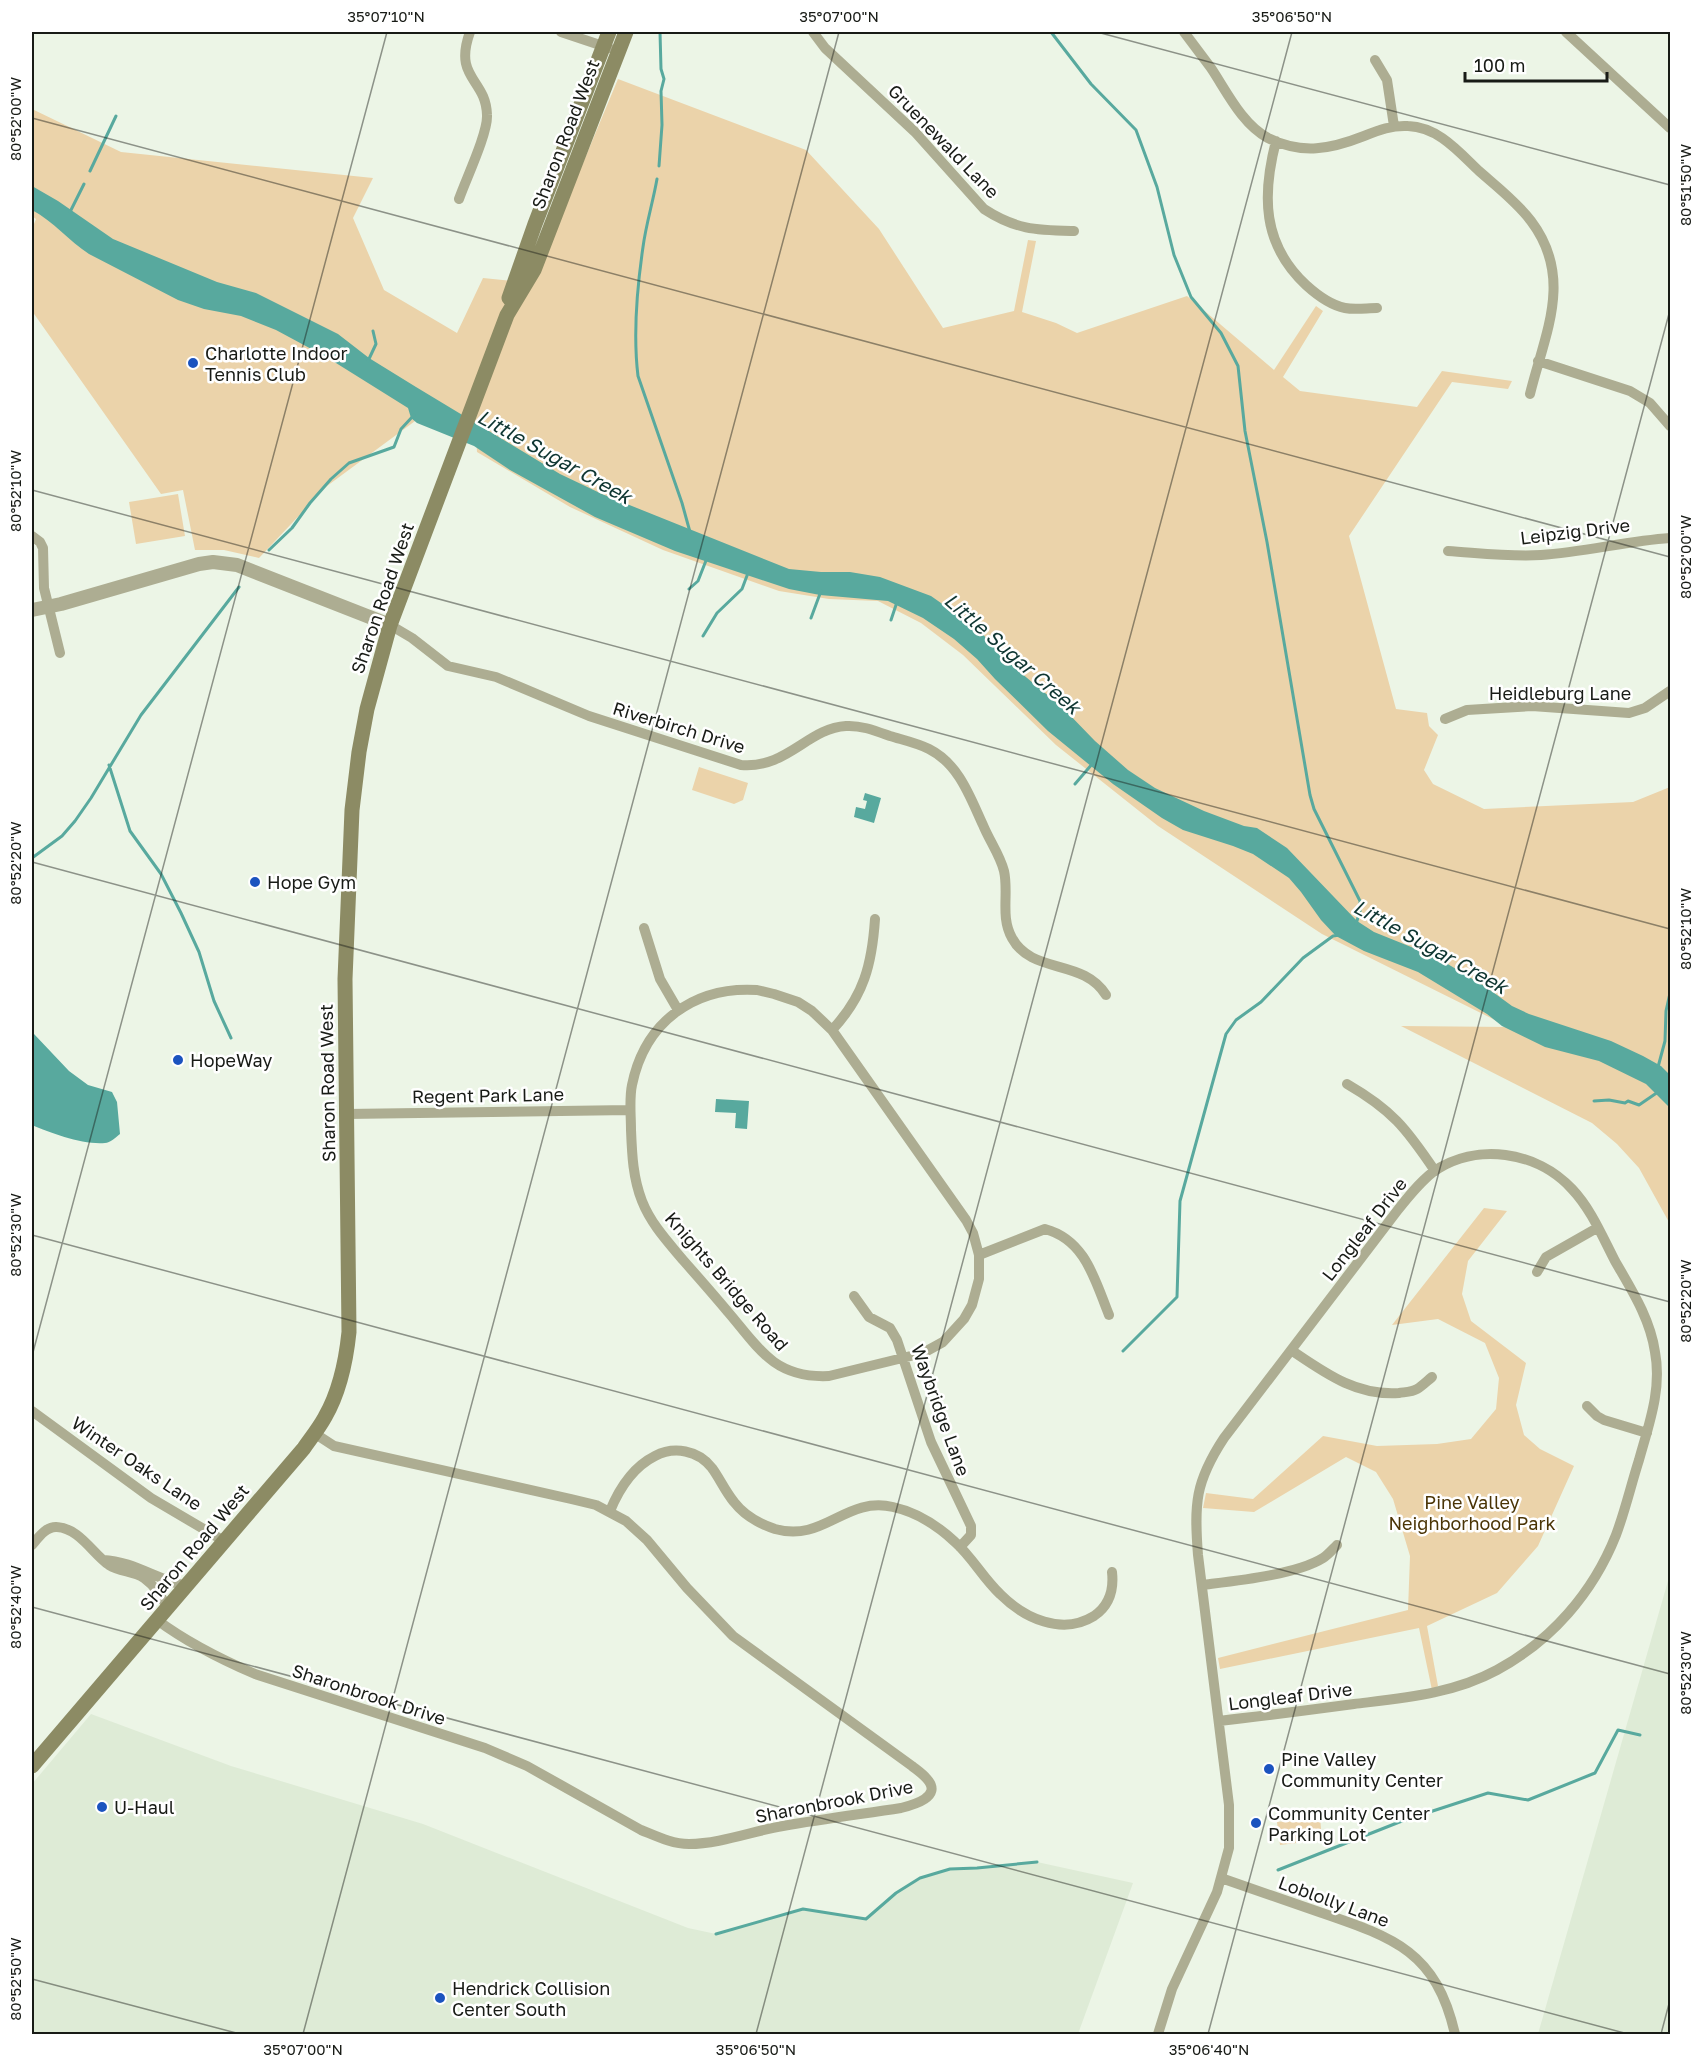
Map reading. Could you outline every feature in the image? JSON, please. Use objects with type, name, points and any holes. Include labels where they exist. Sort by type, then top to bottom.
[{"type":"main road","name":"Sharon Road West","points":[[32,1766],[304,1448],[325,1419],[333,1401],[344,1368],[349,1332],[345,979],[352,810],[367,709],[390,625],[507,315],[509,301],[535,224],[611,43],[626,32]]},
{"type":"street","points":[[459,199],[487,122],[484,98],[472,80],[466,65],[465,54],[470,32]]},
{"type":"street","points":[[561,32],[611,43]]},
{"type":"street","name":"Gruenewald Lane","points":[[813,32],[825,48],[915,132],[984,209],[1022,228],[1074,231]]},
{"type":"street","points":[[1184,32],[1243,116],[1261,133],[1276,141],[1290,146],[1320,149],[1394,126],[1414,126],[1428,130],[1446,140],[1525,213],[1541,234],[1548,250],[1555,285],[1554,301],[1530,394]]},
{"type":"street","points":[[1566,32],[1671,128]]},
{"type":"street","points":[[1375,60],[1387,80],[1394,126]]},
{"type":"street","points":[[1276,141],[1270,166],[1267,203],[1273,234],[1289,266],[1312,291],[1334,305],[1353,309],[1377,308]]},
{"type":"street","points":[[1538,361],[1630,391],[1650,403],[1671,426]]},
{"type":"street","points":[[32,536],[40,542],[43,548],[44,588],[60,653]]},
{"type":"street","name":"Leipzig Drive","points":[[1448,551],[1540,555],[1671,538]]},
{"type":"street","points":[[32,610],[213,562],[237,565],[390,625]]},
{"type":"street","name":"Riverbirch Drive","points":[[390,625],[412,638],[448,666],[496,677],[589,716],[741,765],[762,765],[783,756],[826,731],[847,726],[868,729],[927,748],[942,757],[963,782],[1000,860],[1006,884],[1007,928],[1012,938],[1024,952],[1033,958],[1088,976],[1100,986],[1106,995]]},
{"type":"street","name":"Heidleburg Lane","points":[[1445,719],[1467,710],[1532,706],[1629,712],[1645,708],[1671,691]]},
{"type":"street","points":[[832,1030],[852,1006],[864,981],[871,957],[874,919]]},
{"type":"street","points":[[644,927],[660,979],[678,1010]]},
{"type":"street","name":"Knights Bridge Road","points":[[757,990],[798,1002],[812,1011],[832,1030],[966,1220],[973,1233],[979,1255],[979,1279],[976,1294],[964,1319],[943,1342],[923,1353],[903,1359],[837,1375],[814,1377],[786,1369],[762,1352],[657,1230],[639,1195],[633,1167],[630,1110],[632,1085],[644,1051],[665,1021],[697,999],[731,991],[757,990]]},
{"type":"street","points":[[1347,1084],[1369,1097],[1402,1125],[1435,1171]]},
{"type":"street","name":"Regent Park Lane","points":[[346,1114],[630,1110]]},
{"type":"street","name":"Longleaf Drive","points":[[1158,2034],[1172,1989],[1212,1905],[1228,1848],[1228,1805],[1202,1585],[1196,1507],[1204,1473],[1224,1438],[1291,1350],[1416,1188],[1435,1171],[1456,1160],[1480,1155],[1511,1155],[1527,1159],[1557,1175],[1570,1186],[1584,1205],[1645,1316],[1654,1344],[1657,1387],[1653,1412],[1620,1523],[1604,1562],[1589,1587],[1548,1634],[1517,1659],[1473,1682],[1434,1693],[1219,1721]]},
{"type":"street","points":[[1538,1272],[1546,1257],[1597,1228]]},
{"type":"street","points":[[979,1255],[1045,1229],[1055,1232],[1081,1251],[1109,1315]]},
{"type":"street","name":"Waybridge Lane","points":[[854,1296],[868,1317],[890,1328],[897,1340],[940,1464],[970,1526],[970,1535],[960,1547]]},
{"type":"street","points":[[1291,1350],[1330,1377],[1366,1391],[1381,1394],[1417,1390],[1432,1377]]},
{"type":"street","points":[[1587,1406],[1604,1420],[1647,1433]]},
{"type":"street","name":"Winter Oaks Lane","points":[[32,1411],[151,1497],[224,1541]]},
{"type":"street","name":"Sharonbrook Drive","points":[[157,1620],[206,1652],[255,1674],[510,1758],[623,1821],[662,1839],[691,1844],[783,1826],[901,1808],[925,1800],[931,1789],[928,1779],[860,1726],[733,1636],[687,1588],[641,1533],[610,1511],[596,1505],[334,1446],[314,1433]]},
{"type":"street","points":[[610,1511],[622,1486],[641,1465],[657,1454],[680,1450],[690,1452],[705,1460],[743,1511],[761,1524],[776,1529],[809,1531],[865,1506],[886,1506],[921,1517],[960,1547],[1000,1594],[1024,1613],[1050,1623],[1082,1622],[1104,1608],[1113,1589],[1112,1572]]},
{"type":"street","points":[[32,1545],[45,1531],[52,1527],[59,1527],[75,1534],[112,1567],[129,1568],[186,1586]]},
{"type":"street","points":[[1202,1585],[1291,1570],[1321,1559],[1337,1545]]},
{"type":"street","points":[[146,1575],[167,1607]]},
{"type":"street","name":"Loblolly Lane","points":[[1221,1878],[1372,1930],[1406,1949],[1422,1963],[1438,1985],[1446,2001],[1455,2034]]},
{"type":"shaded area","points":[[1670,1574],[1670,2034],[1538,2034]]},
{"type":"shaded area","points":[[91,1714],[231,1766],[423,1824],[688,1928],[716,1934],[803,1909],[866,1919],[896,1893],[920,1878],[950,1869],[1037,1862],[1133,1883],[1078,2034],[32,2034],[32,1784]]},
{"type":"green space","points":[[618,79],[806,150],[879,229],[943,328],[1014,311],[1028,240],[1036,241],[1022,312],[1056,323],[1077,333],[1187,296],[1274,370],[1316,306],[1323,311],[1283,377],[1300,391],[1417,407],[1442,371],[1512,381],[1508,389],[1452,382],[1349,536],[1396,709],[1427,713],[1429,726],[1438,735],[1424,770],[1433,784],[1484,809],[1633,802],[1670,787],[1670,1224],[1639,1168],[1617,1144],[1592,1123],[1401,1026],[1509,1027],[1322,934],[1158,826],[1056,745],[963,655],[921,623],[878,601],[829,599],[779,591],[663,550],[570,507],[477,452],[476,435],[430,410],[327,486],[259,558],[224,550],[195,550],[183,490],[161,494],[32,311],[32,229],[36,219],[32,216],[32,109],[121,152],[373,178],[353,218],[384,290],[457,333],[483,278],[533,283]]},
{"type":"green space","points":[[178,494],[185,536],[136,544],[129,502]]},
{"type":"green space","points":[[699,767],[748,783],[743,800],[734,804],[692,790]]},
{"type":"green space","name":"Pine Valley Neighborhood Park","points":[[1484,1208],[1507,1211],[1468,1261],[1462,1294],[1471,1321],[1526,1363],[1516,1405],[1524,1435],[1540,1449],[1574,1466],[1538,1546],[1497,1593],[1427,1626],[1438,1686],[1432,1690],[1419,1628],[1220,1669],[1218,1658],[1408,1610],[1410,1556],[1393,1499],[1376,1472],[1346,1457],[1254,1512],[1203,1508],[1206,1493],[1253,1499],[1323,1436],[1377,1446],[1437,1444],[1471,1439],[1496,1409],[1499,1378],[1485,1343],[1438,1319],[1392,1325]]},
{"type":"green space","points":[[1320,1817],[1322,1840],[1280,1845],[1277,1822]]},
{"type":"water","points":[[32,186],[113,239],[217,282],[256,293],[338,334],[369,358],[416,387],[560,474],[602,494],[789,569],[850,572],[880,577],[931,596],[978,629],[1008,662],[1063,708],[1128,770],[1155,788],[1204,811],[1244,826],[1257,828],[1287,848],[1357,921],[1374,932],[1436,957],[1486,987],[1512,1006],[1529,1014],[1611,1041],[1661,1066],[1670,1075],[1670,1108],[1646,1084],[1599,1061],[1545,1047],[1502,1026],[1487,1014],[1418,972],[1364,951],[1336,936],[1289,878],[1253,854],[1183,830],[1113,784],[1048,731],[977,659],[954,639],[923,618],[888,601],[820,595],[789,589],[675,551],[595,517],[510,470],[474,446],[417,423],[411,418],[408,408],[328,358],[276,330],[241,316],[204,309],[178,300],[89,254],[32,210]]},
{"type":"water","points":[[865,793],[881,798],[874,823],[854,817],[856,807],[865,809],[867,801],[863,800]]},
{"type":"water","points":[[34,1034],[69,1071],[88,1085],[112,1092],[117,1102],[120,1134],[109,1142],[96,1143],[67,1138],[32,1125],[32,1035]]},
{"type":"water","points":[[716,1099],[749,1101],[747,1129],[735,1128],[736,1113],[715,1112]]},
{"type":"waterway","points":[[659,166],[662,125],[661,91],[664,79],[661,69],[660,32]]},
{"type":"waterway","name":"Little Sugar Creek","points":[[1051,32],[1091,84],[1136,130],[1157,187],[1174,255],[1191,297],[1221,333],[1238,366],[1245,431],[1267,542],[1310,795],[1314,809],[1360,901],[1356,924]]},
{"type":"waterway","points":[[90,171],[116,116]]},
{"type":"waterway","points":[[657,179],[644,238],[639,279],[636,312],[638,376],[690,532]]},
{"type":"waterway","points":[[70,212],[84,184]]},
{"type":"waterway","points":[[368,361],[376,344],[373,331]]},
{"type":"waterway","points":[[269,550],[292,528],[331,479],[349,463],[394,447],[401,429],[414,415]]},
{"type":"waterway","points":[[689,589],[698,581],[707,558]]},
{"type":"waterway","points":[[703,636],[717,613],[742,589],[748,573]]},
{"type":"waterway","points":[[32,858],[62,836],[75,821],[141,715],[239,587]]},
{"type":"waterway","points":[[811,618],[821,591]]},
{"type":"waterway","points":[[891,620],[897,602]]},
{"type":"waterway","points":[[1075,784],[1093,763]]},
{"type":"waterway","points":[[109,765],[130,831],[161,874],[181,913],[199,952],[214,1001],[231,1038]]},
{"type":"waterway","points":[[1123,1351],[1177,1297],[1180,1201],[1226,1034],[1236,1020],[1261,1002],[1303,958],[1333,936],[1340,935]]},
{"type":"waterway","points":[[1658,1067],[1665,1041],[1666,1011],[1670,993]]},
{"type":"waterway","points":[[1594,1101],[1609,1100],[1625,1103],[1628,1101],[1639,1105],[1658,1092]]},
{"type":"waterway","points":[[1278,1870],[1402,1821],[1488,1793],[1528,1800],[1595,1773],[1618,1730],[1640,1735]]},
{"type":"waterway","points":[[716,1934],[803,1909],[866,1919],[896,1893],[920,1878],[950,1869],[1037,1862]]},
{"type":"place","name":"Charlotte Indoor Tennis Club","points":[[193,363]]},
{"type":"place","name":"Hope Gym","points":[[255,882]]},
{"type":"place","name":"HopeWay","points":[[178,1060]]},
{"type":"place","name":"Pine Valley Community Center","points":[[1269,1769]]},
{"type":"place","name":"U-Haul","points":[[102,1807]]},
{"type":"place","name":"Community Center Parking Lot","points":[[1256,1823]]},
{"type":"place","name":"Hendrick Collision Center South","points":[[440,1998]]}]
